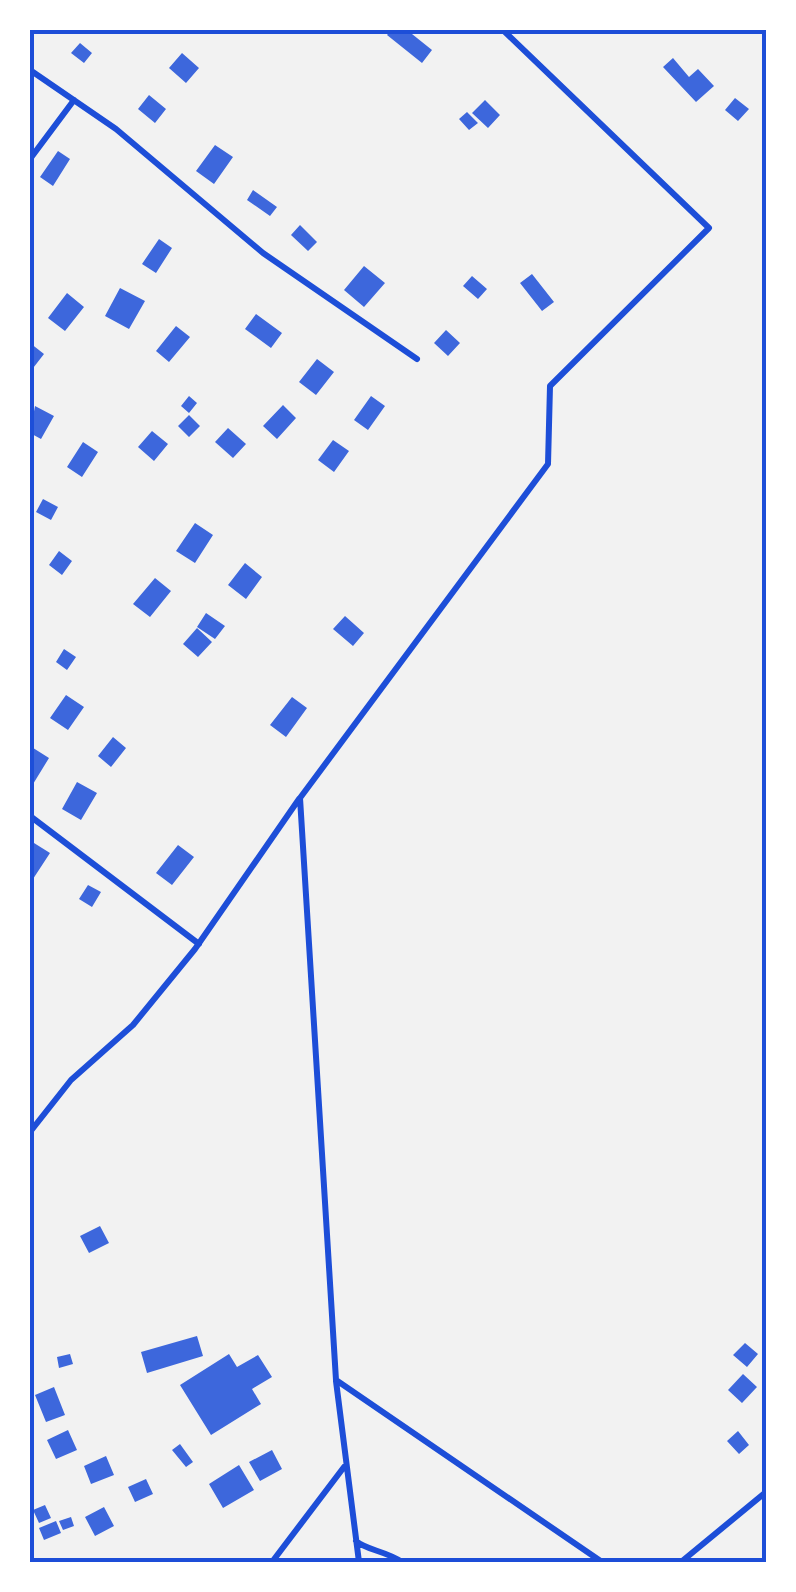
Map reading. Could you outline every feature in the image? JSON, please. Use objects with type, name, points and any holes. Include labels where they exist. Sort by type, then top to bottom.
[{"type":"street","points":[[30,1132],[70,1080],[133,1025],[198,944],[300,798],[548,464],[550,386],[709,228],[503,30]]},
{"type":"street","points":[[30,70],[116,129],[263,254],[416,360]]},
{"type":"street","points":[[30,160],[74,100]]},
{"type":"street","points":[[300,798],[336,1380],[359,1562]]},
{"type":"street","points":[[30,816],[198,944]]},
{"type":"street","points":[[336,1380],[602,1562]]},
{"type":"street","points":[[272,1562],[344,1467]]},
{"type":"street","points":[[681,1562],[766,1492]]},
{"type":"street","points":[[356,1540],[363,1547],[383,1549],[402,1562]]},
{"type":"building","points":[[391,30],[407,30],[432,50],[422,63],[387,35]]},
{"type":"building","points":[[80,43],[92,53],[84,63],[71,53]]},
{"type":"building","points":[[182,53],[199,68],[186,83],[169,68]]},
{"type":"building","points":[[673,58],[689,77],[698,69],[714,86],[696,102],[663,67]]},
{"type":"building","points":[[149,95],[166,109],[155,123],[138,109]]},
{"type":"building","points":[[735,98],[749,109],[738,121],[725,110]]},
{"type":"building","points":[[485,100],[500,115],[488,128],[472,113]]},
{"type":"building","points":[[467,112],[478,123],[469,130],[459,119]]},
{"type":"building","points":[[215,145],[233,157],[214,184],[196,171]]},
{"type":"building","points":[[58,151],[70,159],[53,186],[40,177]]},
{"type":"building","points":[[253,190],[277,207],[270,216],[247,200]]},
{"type":"building","points":[[300,225],[317,242],[308,251],[291,235]]},
{"type":"building","points":[[159,239],[172,248],[156,273],[142,264]]},
{"type":"building","points":[[364,266],[385,283],[364,307],[344,290]]},
{"type":"building","points":[[532,274],[554,302],[542,311],[520,283]]},
{"type":"building","points":[[472,276],[487,289],[478,299],[463,286]]},
{"type":"building","points":[[120,288],[145,301],[129,329],[105,316]]},
{"type":"building","points":[[67,293],[84,307],[65,331],[48,318]]},
{"type":"building","points":[[256,314],[282,333],[271,348],[245,329]]},
{"type":"building","points":[[176,326],[190,337],[169,362],[156,351]]},
{"type":"building","points":[[446,330],[460,343],[448,356],[434,343]]},
{"type":"building","points":[[30,343],[44,354],[30,372]]},
{"type":"building","points":[[317,359],[334,372],[316,395],[299,382]]},
{"type":"building","points":[[189,396],[197,403],[189,413],[181,406]]},
{"type":"building","points":[[371,396],[385,406],[368,430],[354,420]]},
{"type":"building","points":[[283,405],[296,418],[277,439],[263,426]]},
{"type":"building","points":[[35,406],[54,416],[41,439],[30,433]]},
{"type":"building","points":[[189,415],[200,426],[189,437],[178,426]]},
{"type":"building","points":[[228,428],[246,444],[233,458],[215,442]]},
{"type":"building","points":[[152,431],[168,444],[154,461],[138,447]]},
{"type":"building","points":[[333,440],[349,451],[334,472],[318,460]]},
{"type":"building","points":[[83,442],[98,452],[82,477],[67,467]]},
{"type":"building","points":[[43,499],[58,507],[51,520],[36,512]]},
{"type":"building","points":[[195,523],[213,535],[195,563],[176,551]]},
{"type":"building","points":[[59,551],[72,561],[62,575],[49,565]]},
{"type":"building","points":[[245,563],[262,577],[246,599],[228,585]]},
{"type":"building","points":[[155,578],[171,591],[150,617],[133,604]]},
{"type":"building","points":[[206,613],[225,626],[215,639],[197,627]]},
{"type":"building","points":[[345,616],[364,633],[353,646],[333,629]]},
{"type":"building","points":[[197,628],[212,642],[198,657],[183,644]]},
{"type":"building","points":[[64,649],[76,657],[67,670],[56,662]]},
{"type":"building","points":[[66,695],[84,707],[68,730],[50,718]]},
{"type":"building","points":[[292,697],[307,708],[286,737],[270,725]]},
{"type":"building","points":[[113,737],[126,748],[111,767],[98,756]]},
{"type":"building","points":[[30,746],[49,758],[30,789]]},
{"type":"building","points":[[77,782],[97,793],[81,820],[62,809]]},
{"type":"building","points":[[34,843],[50,853],[33,879],[30,849]]},
{"type":"building","points":[[178,845],[194,857],[172,885],[156,873]]},
{"type":"building","points":[[88,885],[101,892],[92,907],[79,899]]},
{"type":"building","points":[[100,1226],[109,1243],[89,1253],[80,1236]]},
{"type":"building","points":[[197,1336],[203,1356],[147,1373],[141,1352]]},
{"type":"building","points":[[745,1343],[758,1354],[747,1367],[733,1355]]},
{"type":"building","points":[[70,1354],[73,1364],[59,1368],[57,1357]]},
{"type":"building","points":[[229,1354],[237,1367],[258,1355],[272,1377],[252,1389],[261,1404],[211,1435],[180,1385]]},
{"type":"building","points":[[743,1374],[757,1387],[742,1403],[728,1390]]},
{"type":"building","points":[[54,1387],[65,1415],[46,1422],[35,1395]]},
{"type":"building","points":[[68,1430],[77,1450],[56,1459],[47,1440]]},
{"type":"building","points":[[738,1431],[749,1445],[739,1454],[727,1441]]},
{"type":"building","points":[[180,1444],[193,1462],[186,1467],[172,1450]]},
{"type":"building","points":[[272,1450],[282,1469],[260,1481],[249,1462]]},
{"type":"building","points":[[106,1456],[114,1475],[91,1484],[84,1466]]},
{"type":"building","points":[[239,1465],[254,1490],[223,1508],[209,1484]]},
{"type":"building","points":[[146,1479],[153,1494],[135,1502],[128,1487]]},
{"type":"building","points":[[45,1505],[51,1518],[39,1523],[33,1510]]},
{"type":"building","points":[[104,1507],[114,1526],[95,1536],[85,1517]]},
{"type":"building","points":[[71,1517],[74,1526],[63,1530],[59,1521]]},
{"type":"building","points":[[56,1521],[61,1533],[44,1540],[39,1528]]}]
